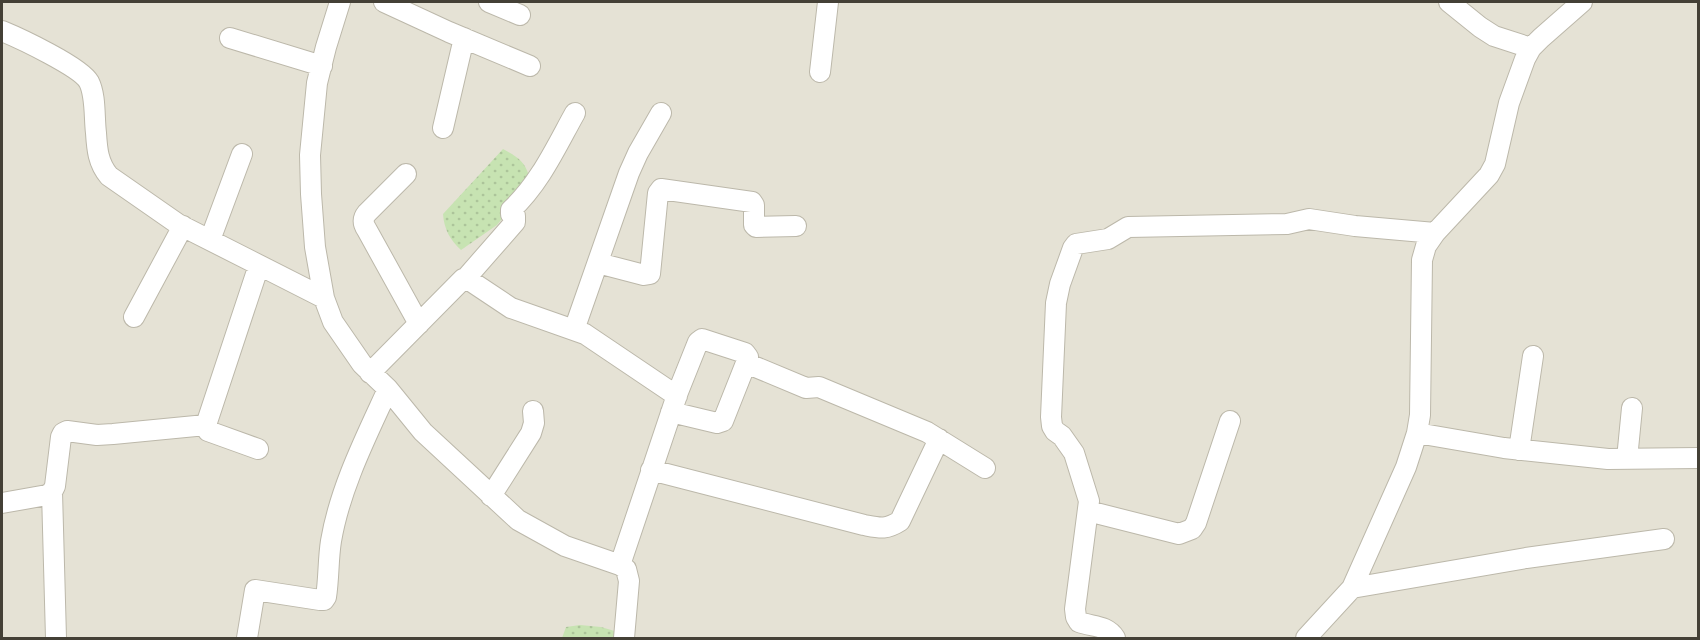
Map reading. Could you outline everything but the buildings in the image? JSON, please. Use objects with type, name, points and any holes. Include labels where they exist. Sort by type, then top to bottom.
[{"type":"street","points":[[340,2],[317,84],[310,155],[315,247],[324,298],[333,322],[370,373],[388,389],[423,432],[518,520],[565,546],[626,569],[629,581],[624,639]]},
{"type":"street","points":[[384,2],[423,10],[464,38],[530,66]]},
{"type":"street","points":[[489,2],[520,15]]},
{"type":"street","points":[[820,72],[828,2]]},
{"type":"street","points":[[1449,2],[1494,36],[1531,48]]},
{"type":"street","points":[[1306,639],[1352,588],[1406,467],[1417,434],[1420,416],[1422,260],[1426,246],[1435,233],[1489,175],[1495,164],[1509,103],[1531,48],[1582,2]]},
{"type":"street","points":[[2,31],[75,69],[85,77],[92,93],[98,155],[102,168],[109,176],[183,226],[324,298]]},
{"type":"street","points":[[230,38],[322,66]]},
{"type":"street","points":[[443,128],[464,38]]},
{"type":"street","points":[[370,373],[466,278],[515,222],[515,216],[511,214],[512,210],[531,190],[575,113]]},
{"type":"street","points":[[574,330],[629,173],[661,113]]},
{"type":"street","points":[[210,240],[242,154]]},
{"type":"street","points":[[406,174],[367,213],[364,222],[419,324]]},
{"type":"street","points":[[598,263],[644,275],[650,274],[658,193],[661,189],[752,202],[756,227],[796,226]]},
{"type":"street","points":[[1115,639],[1105,628],[1079,621],[1076,617],[1075,609],[1089,501],[1074,453],[1062,436],[1055,432],[1051,417],[1056,303],[1060,284],[1076,244],[1108,239],[1128,227],[1287,224],[1309,219],[1355,226],[1435,233]]},
{"type":"street","points":[[134,317],[183,226]]},
{"type":"street","points":[[258,449],[208,431],[206,425],[259,265]]},
{"type":"street","points":[[466,278],[511,308],[574,330],[592,339],[674,404],[717,423],[723,421],[748,357],[745,353],[706,339],[699,340],[674,404],[620,565]]},
{"type":"street","points":[[1519,450],[1533,356]]},
{"type":"street","points":[[746,363],[806,388],[819,387],[927,432],[985,468]]},
{"type":"street","points":[[247,639],[255,590],[320,600],[326,597],[332,539],[341,503],[388,389]]},
{"type":"street","points":[[1627,459],[1632,408]]},
{"type":"street","points":[[491,496],[531,433],[534,423],[533,411]]},
{"type":"street","points":[[1088,511],[1179,534],[1192,529],[1230,421]]},
{"type":"street","points":[[56,639],[52,492],[55,486],[63,433],[67,431],[97,435],[206,425]]},
{"type":"street","points":[[1417,434],[1519,450],[1608,459],[1698,458]]},
{"type":"street","points":[[651,470],[864,525],[884,528],[900,521],[939,439]]},
{"type":"street","points":[[2,503],[47,495],[52,492]]},
{"type":"street","points":[[1352,588],[1526,558],[1664,539]]},
{"type":"shaded area","points":[[2,2],[1698,2],[1698,638],[2,638]]},
{"type":"green space","points":[[503,149],[525,166],[529,176],[512,206],[497,225],[461,250],[448,234],[443,214]]},
{"type":"green space","points":[[580,625],[601,627],[618,632],[618,638],[562,638],[566,627]]}]
